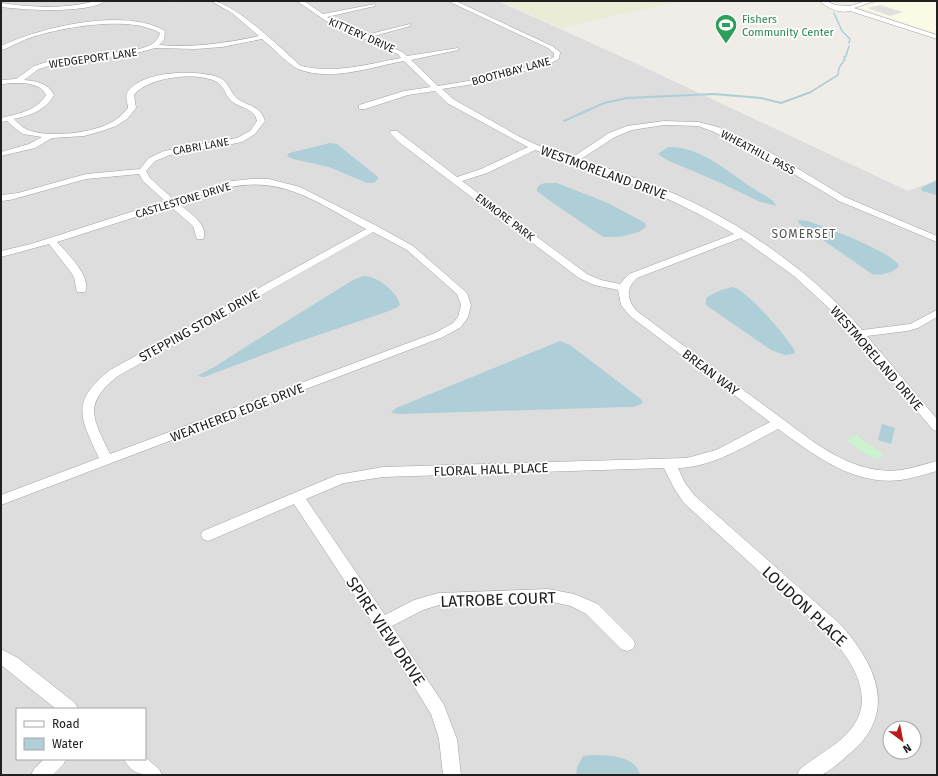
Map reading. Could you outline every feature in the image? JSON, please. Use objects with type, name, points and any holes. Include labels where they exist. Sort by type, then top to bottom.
[{"type":"street","points":[[1,4],[18,7],[46,8],[76,6],[103,1]]},
{"type":"street","points":[[214,1],[234,12],[299,67],[317,72],[337,72],[456,49]]},
{"type":"street","name":"KITTERY DRIVE","points":[[300,1],[337,25],[394,49],[408,58],[436,88],[456,104]]},
{"type":"street","name":"BOOTHBAY LANE","points":[[436,88],[474,82],[546,64],[554,61],[557,56],[557,52],[550,47],[451,1]]},
{"type":"street","points":[[822,1],[834,7],[845,8],[872,1]]},
{"type":"street","points":[[827,1],[937,37]]},
{"type":"street","points":[[845,8],[863,1]]},
{"type":"street","points":[[321,16],[373,5]]},
{"type":"street","name":"WEDGEPORT LANE","points":[[1,48],[29,36],[85,24],[116,22],[145,24],[162,32],[163,37],[154,46],[122,55],[74,59],[49,63],[33,69],[18,81]]},
{"type":"street","points":[[366,37],[408,25]]},
{"type":"street","points":[[154,46],[177,49],[202,48],[264,37]]},
{"type":"street","name":"CABRI LANE","points":[[5,119],[26,132],[50,136],[80,134],[112,125],[125,116],[131,110],[132,104],[130,96],[137,88],[157,80],[181,75],[205,76],[219,80],[225,85],[228,93],[234,99],[254,110],[261,116],[260,125],[245,136],[222,144],[166,153],[151,160],[142,170]]},
{"type":"street","points":[[1,82],[18,81],[41,85],[48,90],[50,95],[38,108],[5,119]]},
{"type":"street","points":[[362,107],[398,95],[436,88]]},
{"type":"street","name":"WESTMORELAND DRIVE","points":[[456,104],[517,139],[534,147],[628,178],[665,193],[700,210],[742,234],[798,274],[835,308],[860,334],[937,427]]},
{"type":"street","name":"WHEATHILL PASS","points":[[574,160],[612,135],[630,128],[664,123],[682,122],[698,124],[718,130],[776,160],[845,201],[937,239]]},
{"type":"street","name":"ENMORE PARK","points":[[394,133],[583,276],[598,283],[623,288]]},
{"type":"street","points":[[1,154],[32,146],[50,136]]},
{"type":"street","points":[[456,180],[489,169],[534,147]]},
{"type":"street","points":[[1,198],[25,194],[80,177],[142,170],[146,179],[197,225],[200,231],[200,237]]},
{"type":"street","name":"CASTLESTONE DRIVE","points":[[1,254],[51,241],[230,185],[251,182],[275,183],[297,189],[410,248],[453,285],[465,298],[465,312]]},
{"type":"street","name":"STEPPING STONE DRIVE","points":[[107,460],[88,418],[87,410],[92,393],[103,381],[121,369],[374,228]]},
{"type":"street","points":[[623,288],[629,279],[639,273],[742,234]]},
{"type":"street","points":[[51,241],[79,275],[82,282],[81,290]]},
{"type":"street","name":"BREAN WAY","points":[[623,288],[625,303],[634,314],[825,456],[858,470],[880,475],[900,475],[937,466]]},
{"type":"street","name":"WEATHERED EDGE DRIVE","points":[[1,500],[439,335],[456,325],[465,312]]},
{"type":"street","points":[[860,334],[903,329],[919,323],[937,313]]},
{"type":"street","name":"FLORAL HALL PLACE","points":[[208,535],[342,478],[373,472],[669,464],[687,462],[714,456],[779,423]]},
{"type":"street","name":"LOUDON PLACE","points":[[669,464],[679,485],[689,499],[834,630],[852,651],[864,669],[869,689],[870,701],[869,715],[866,721],[849,743],[806,775]]},
{"type":"street","name":"SPIRE VIEW DRIVE","points":[[297,497],[438,710],[448,739],[452,775]]},
{"type":"street","name":"LATROBE COURT","points":[[382,624],[419,605],[439,599],[548,595],[574,600],[592,609],[626,644]]},
{"type":"street","points":[[1,656],[12,663],[68,708]]},
{"type":"street","points":[[40,775],[56,760]]},
{"type":"street","points":[[133,760],[153,775]]},
{"type":"shaded area","points":[[1,1],[172,1],[181,8],[173,1],[498,1],[631,61],[908,191],[937,180],[937,775],[1,775]]},
{"type":"shaded area","points":[[501,1],[680,1],[560,28]]},
{"type":"shaded area","points":[[883,1],[937,1],[937,34],[858,7]]},
{"type":"shaded area","points":[[880,5],[903,12],[890,16],[867,8]]},
{"type":"green space","points":[[857,434],[860,438],[882,453],[882,455],[876,459],[872,458],[848,442],[848,440]]},
{"type":"water","points":[[330,143],[337,144],[378,177],[376,182],[367,183],[329,167],[293,159],[287,156],[289,153]]},
{"type":"water","points":[[668,147],[692,151],[714,161],[769,198],[776,206],[758,201],[721,183],[667,160],[658,154]]},
{"type":"water","points":[[937,180],[937,195],[922,191],[921,188]]},
{"type":"water","points":[[557,183],[608,203],[645,223],[646,227],[639,232],[620,237],[603,237],[537,191],[537,188],[541,184]]},
{"type":"water","points":[[798,220],[808,221],[858,240],[894,260],[899,266],[886,273],[879,275],[872,274],[801,225]]},
{"type":"water","points":[[363,276],[368,276],[380,281],[395,294],[400,305],[389,311],[292,344],[204,377],[197,376],[216,366],[353,280]]},
{"type":"water","points":[[733,287],[747,296],[776,325],[791,344],[795,351],[794,354],[785,355],[771,350],[706,305],[706,298],[719,291]]},
{"type":"water","points":[[560,341],[570,345],[641,399],[643,403],[634,407],[401,414],[391,413],[396,408]]},
{"type":"water","points":[[882,424],[895,428],[891,444],[878,440]]},
{"type":"water","points":[[583,756],[612,756],[627,760],[633,763],[640,775],[576,775],[577,767]]},
{"type":"waterway","points":[[834,13],[842,31],[850,39],[849,43]]},
{"type":"waterway","points":[[810,92],[838,75],[839,68],[845,59],[844,57],[846,56],[849,46]]},
{"type":"waterway","points":[[564,121],[604,103],[627,98],[714,94],[761,98],[781,103],[810,92]]},
{"type":"place","name":"Fishers Community Center","points":[[726,44]]},
{"type":"district","name":"SOMERSET","points":[[804,234]]}]
